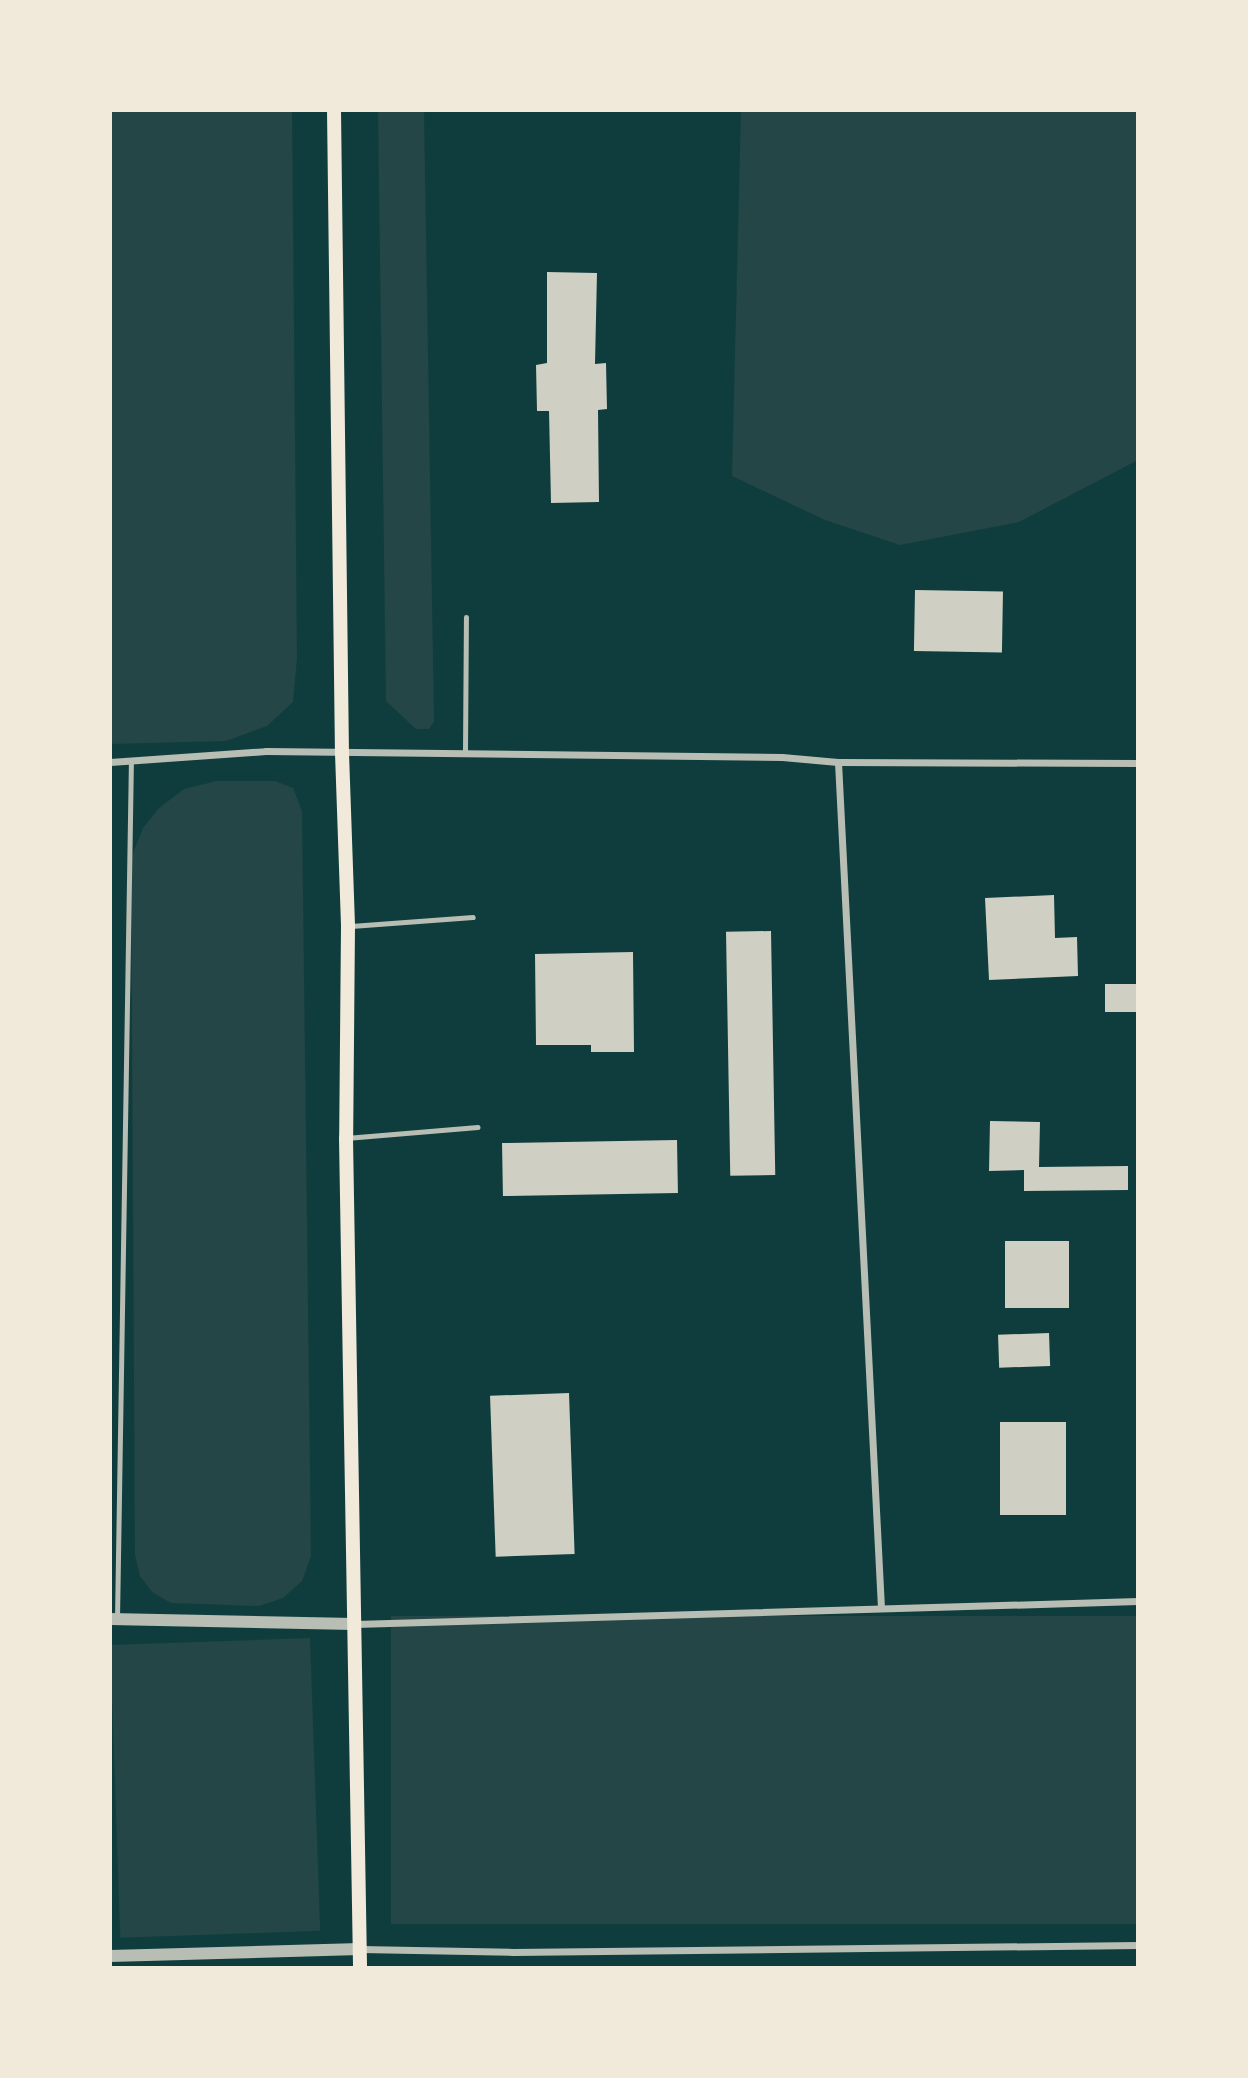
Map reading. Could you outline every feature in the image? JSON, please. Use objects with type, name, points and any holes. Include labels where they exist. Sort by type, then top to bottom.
[{"type":"main road","points":[[334,110],[342,753],[348,926],[346,1138],[360,1968]]},
{"type":"street","points":[[110,762],[266,751],[782,757],[838,762],[1138,764]]},
{"type":"street","points":[[838,762],[881,1606]]},
{"type":"street","points":[[114,1619],[354,1624],[881,1606],[1138,1601]]},
{"type":"street","points":[[110,1956],[359,1949],[513,1952],[1138,1945]]},
{"type":"lane","points":[[465,752],[466,617]]},
{"type":"lane","points":[[114,1619],[131,761]]},
{"type":"lane","points":[[348,926],[473,917]]},
{"type":"lane","points":[[346,1138],[478,1127]]},
{"type":"shaded area","points":[[110,110],[292,110],[297,658],[293,702],[267,726],[226,741],[110,744]]},
{"type":"shaded area","points":[[378,110],[424,110],[434,722],[429,729],[416,729],[386,701]]},
{"type":"shaded area","points":[[741,110],[1138,110],[1138,460],[1019,522],[900,545],[825,520],[732,476]]},
{"type":"shaded area","points":[[217,781],[275,781],[293,788],[302,811],[311,1556],[302,1581],[283,1598],[259,1606],[171,1603],[152,1592],[140,1576],[135,1555],[131,858],[143,828],[159,808],[184,789]]},
{"type":"shaded area","points":[[391,1616],[1138,1616],[1138,1924],[391,1924]]},
{"type":"shaded area","points":[[310,1638],[320,1931],[120,1938],[110,1645]]},
{"type":"building","points":[[547,272],[597,273],[595,364],[606,363],[607,409],[598,410],[599,502],[551,503],[549,411],[537,411],[536,365],[547,363]]},
{"type":"building","points":[[915,590],[1003,592],[1002,653],[914,651]]},
{"type":"building","points":[[1054,895],[1055,938],[1077,937],[1078,976],[989,980],[985,898]]},
{"type":"building","points":[[771,931],[775,1175],[730,1176],[726,932]]},
{"type":"building","points":[[633,952],[634,1052],[591,1052],[591,1045],[536,1045],[535,954]]},
{"type":"building","points":[[1105,984],[1138,984],[1138,1012],[1105,1012]]},
{"type":"building","points":[[990,1121],[1040,1122],[1039,1167],[1128,1166],[1128,1190],[1024,1191],[1024,1170],[989,1171]]},
{"type":"building","points":[[677,1140],[678,1193],[503,1196],[502,1143]]},
{"type":"building","points":[[1005,1241],[1069,1241],[1069,1308],[1005,1308]]},
{"type":"building","points":[[1049,1333],[1050,1366],[999,1368],[998,1335]]},
{"type":"building","points":[[569,1393],[575,1554],[496,1557],[490,1396]]},
{"type":"building","points":[[1000,1422],[1066,1422],[1066,1515],[1000,1515]]}]
